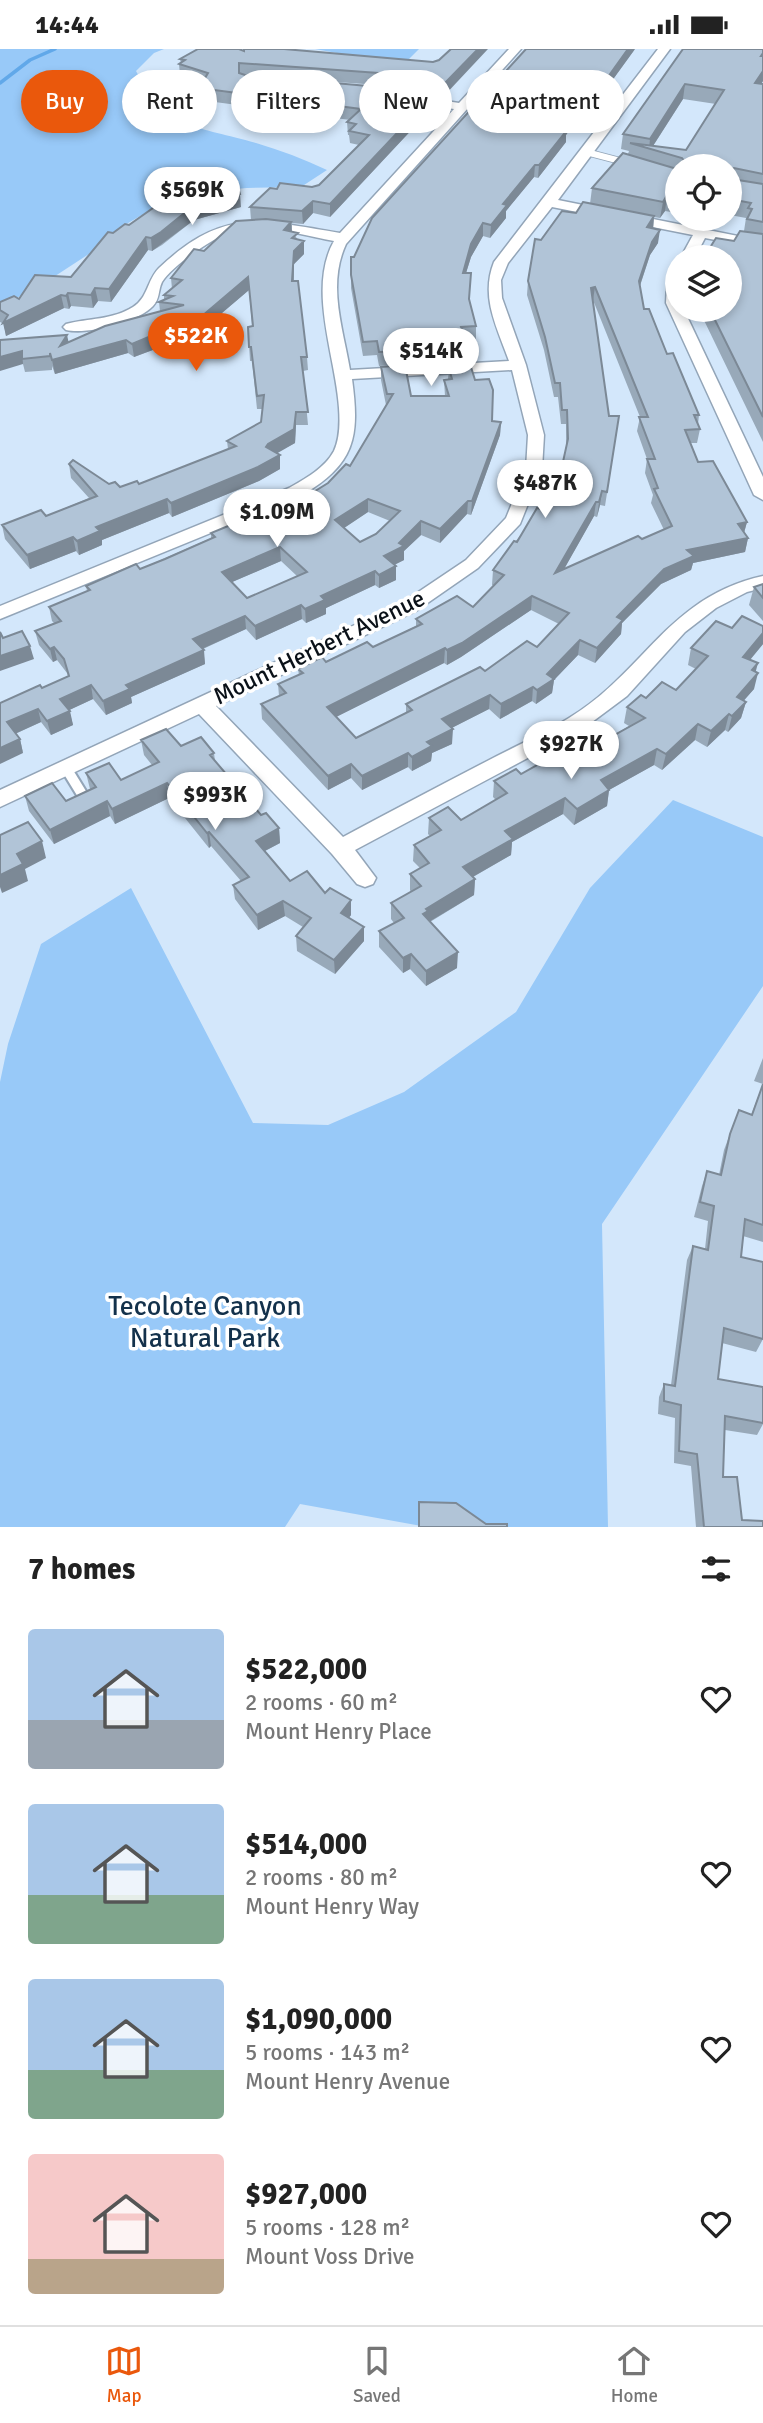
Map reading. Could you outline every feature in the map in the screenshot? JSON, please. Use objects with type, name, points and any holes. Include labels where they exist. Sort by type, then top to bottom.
[{"type":"street","points":[[0,613],[272,502],[315,480],[330,466],[344,447],[349,423],[329,293],[329,274],[336,249],[343,238],[515,49]]},
{"type":"street","name":"Mount Herbert Avenue","points":[[0,799],[409,607],[472,564],[514,520],[534,469],[536,435],[518,365],[495,298],[494,279],[501,262],[664,49]]},
{"type":"street","points":[[452,105],[462,107]]},
{"type":"street","points":[[549,202],[763,245]]},
{"type":"street","points":[[71,327],[113,322],[137,311],[150,301],[155,281],[208,236],[227,228],[258,225],[343,238]]},
{"type":"street","points":[[694,245],[701,233]]},
{"type":"street","points":[[682,322],[763,495]]},
{"type":"street","points":[[342,375],[518,365]]},
{"type":"street","points":[[340,848],[577,723],[621,691],[678,628],[709,604],[741,587],[763,582]]},
{"type":"street","points":[[202,704],[340,848],[365,878]]},
{"type":"lane","points":[[586,152],[619,160],[641,169]]},
{"type":"lane","points":[[66,768],[85,799]]},
{"type":"green space","points":[[0,49],[164,49],[154,53],[137,70],[122,70],[122,133],[217,133],[301,158],[327,170],[301,187],[178,194],[123,226],[95,250],[46,282],[0,307]]},
{"type":"green space","points":[[315,49],[419,49],[403,65]]},
{"type":"green space","name":"Tecolote Canyon Natural Park","points":[[673,800],[763,837],[763,986],[602,1224],[608,1527],[427,1527],[300,1504],[285,1527],[0,1527],[0,1082],[8,1044],[41,944],[131,888],[253,1123],[328,1125],[404,1092],[516,1012],[590,888]]},
{"type":"building","points":[[198,49],[284,49],[433,62],[451,49],[478,49],[452,76],[452,70],[359,72],[239,63],[239,70],[231,70],[231,92],[217,90],[217,70],[198,70],[179,64],[185,60],[180,59]]},
{"type":"building","points":[[526,49],[628,49],[613,70],[507,70]]},
{"type":"building","points":[[683,49],[763,49],[763,71],[755,83],[763,84],[763,174],[742,170],[742,154],[668,154],[630,143],[686,150],[724,90],[685,84],[650,139],[624,133]]},
{"type":"building","points":[[345,84],[359,85],[359,109],[345,107]]},
{"type":"building","points":[[359,111],[359,133],[349,131],[356,124],[347,122]]},
{"type":"building","points":[[466,115],[466,133],[565,133],[503,204],[507,205],[491,225],[483,223],[471,244],[463,273],[471,273],[469,299],[476,326],[461,327],[464,336],[399,340],[402,351],[379,352],[377,341],[363,342],[351,275],[351,257],[354,257],[372,218]]},
{"type":"building","points":[[359,133],[397,133],[330,204],[313,201],[302,211],[250,207],[270,188],[277,189],[280,183],[312,187],[319,185],[369,135]]},
{"type":"building","points":[[623,153],[665,165],[663,202],[592,188]]},
{"type":"building","points":[[235,179],[240,194],[192,207],[161,232],[151,238],[146,237],[109,289],[95,288],[91,295],[61,295],[3,323],[8,315],[0,310],[0,302],[14,296],[19,299],[35,275],[71,277],[108,232],[113,233],[125,224],[129,225],[163,201],[176,197],[172,193],[214,181]]},
{"type":"building","points":[[742,181],[763,184],[763,222],[747,219],[752,209],[748,208],[751,203],[742,201]]},
{"type":"building","points":[[583,202],[654,216],[647,227],[660,230],[652,242],[639,281],[644,309],[649,309],[667,354],[673,353],[699,415],[694,415],[700,429],[685,430],[698,462],[713,461],[747,522],[738,524],[748,538],[687,550],[694,556],[664,569],[617,617],[623,620],[597,648],[580,640],[547,674],[554,679],[537,690],[533,687],[501,704],[490,695],[442,719],[453,729],[427,742],[432,746],[412,757],[408,753],[362,776],[351,764],[328,776],[261,704],[286,693],[278,684],[303,673],[298,669],[322,657],[326,662],[367,642],[373,647],[422,624],[416,619],[457,596],[473,607],[504,575],[493,570],[514,541],[517,542],[537,508],[541,509],[554,470],[561,471],[568,439],[567,410],[562,410],[560,383],[555,383],[545,337],[528,281],[535,239],[541,240],[562,211],[576,213]],"holes":[[[595,287],[648,417],[639,417],[655,459],[647,459],[658,488],[654,489],[672,526],[642,539],[638,536],[555,573],[596,502],[599,502],[602,491],[607,492],[619,416],[609,416],[591,288]],[[532,596],[569,613],[537,647],[527,641],[485,671],[480,667],[406,704],[412,710],[356,738],[327,707],[445,648],[447,650],[462,643]]]},
{"type":"building","points":[[266,219],[291,222],[284,230],[298,233],[292,238],[304,241],[294,251],[292,281],[298,281],[307,357],[301,357],[308,412],[296,412],[294,429],[266,447],[280,455],[258,467],[171,503],[167,499],[96,527],[100,531],[77,541],[73,537],[27,555],[2,525],[41,510],[46,516],[97,496],[69,464],[73,460],[109,484],[115,482],[120,487],[137,481],[139,484],[236,446],[227,441],[261,422],[264,395],[257,396],[249,347],[248,327],[253,326],[248,277],[195,322],[165,340],[156,334],[132,344],[126,340],[52,360],[50,353],[50,356],[22,359],[22,351],[0,357],[0,340],[67,335],[60,346],[105,326],[184,305],[159,302],[173,296],[164,295],[182,280],[171,278],[194,249],[204,251],[236,221]]},
{"type":"building","points":[[740,231],[763,234],[763,417],[716,322],[742,322],[742,245],[712,245],[716,238],[734,241]]},
{"type":"building","points":[[405,365],[411,396],[449,396],[444,380],[452,379],[449,369],[471,367],[475,380],[489,379],[493,390],[492,421],[501,422],[472,501],[468,501],[440,529],[421,521],[399,543],[404,546],[384,556],[396,566],[379,575],[375,571],[321,596],[325,600],[305,609],[301,605],[255,626],[245,616],[193,639],[204,650],[126,685],[130,689],[103,701],[91,685],[60,699],[70,711],[47,721],[38,709],[7,722],[20,739],[0,748],[0,703],[40,685],[42,688],[69,676],[64,659],[54,647],[50,649],[35,631],[61,621],[49,607],[90,590],[86,586],[136,564],[140,569],[215,537],[211,533],[233,524],[238,528],[276,512],[278,514],[328,483],[346,464],[350,466],[393,394],[387,394],[381,367]],"holes":[[[368,499],[400,511],[376,534],[360,542],[335,520]],[[280,547],[307,572],[247,598],[222,572]]]},
{"type":"building","points":[[763,584],[763,598],[754,587]]},
{"type":"building","points":[[742,616],[763,626],[763,633],[743,657],[758,663],[752,670],[758,673],[737,697],[746,702],[711,731],[698,724],[666,754],[657,749],[601,780],[609,790],[577,809],[565,798],[505,831],[513,839],[463,867],[475,879],[426,909],[428,911],[423,914],[458,952],[426,971],[411,954],[403,958],[379,931],[404,918],[391,903],[421,886],[410,874],[429,863],[414,845],[441,830],[429,818],[448,807],[461,820],[507,793],[494,781],[516,769],[521,774],[573,745],[569,740],[586,731],[600,743],[645,718],[627,707],[641,695],[646,698],[662,682],[676,690],[708,656],[691,648],[716,621],[732,628]]},
{"type":"building","points":[[22,631],[30,646],[0,656],[0,632],[3,638]]},
{"type":"building","points":[[166,729],[181,746],[201,737],[214,753],[210,755],[261,815],[266,813],[279,828],[256,841],[290,881],[307,871],[325,893],[330,888],[351,900],[341,913],[364,927],[334,960],[296,936],[311,918],[283,901],[257,915],[233,885],[249,877],[209,832],[207,833],[167,783],[112,809],[107,801],[50,830],[25,796],[52,783],[66,801],[96,787],[86,773],[109,763],[121,780],[159,762],[141,740]]},
{"type":"building","points":[[28,822],[42,841],[17,854],[23,864],[0,875],[0,835]]},
{"type":"building","points":[[763,1084],[763,1225],[745,1219],[741,1257],[763,1262],[763,1339],[724,1328],[718,1379],[763,1387],[763,1423],[725,1416],[723,1477],[737,1477],[742,1520],[763,1521],[763,1527],[704,1527],[697,1454],[679,1451],[681,1405],[664,1401],[664,1384],[675,1386],[693,1246],[708,1250],[714,1206],[700,1202],[707,1171],[721,1175],[730,1134],[739,1110],[752,1115]]},
{"type":"building","points":[[419,1502],[456,1503],[486,1524],[507,1524],[507,1527],[419,1527]]},
{"type":"waterway","points":[[0,83],[30,60],[55,49]]}]
